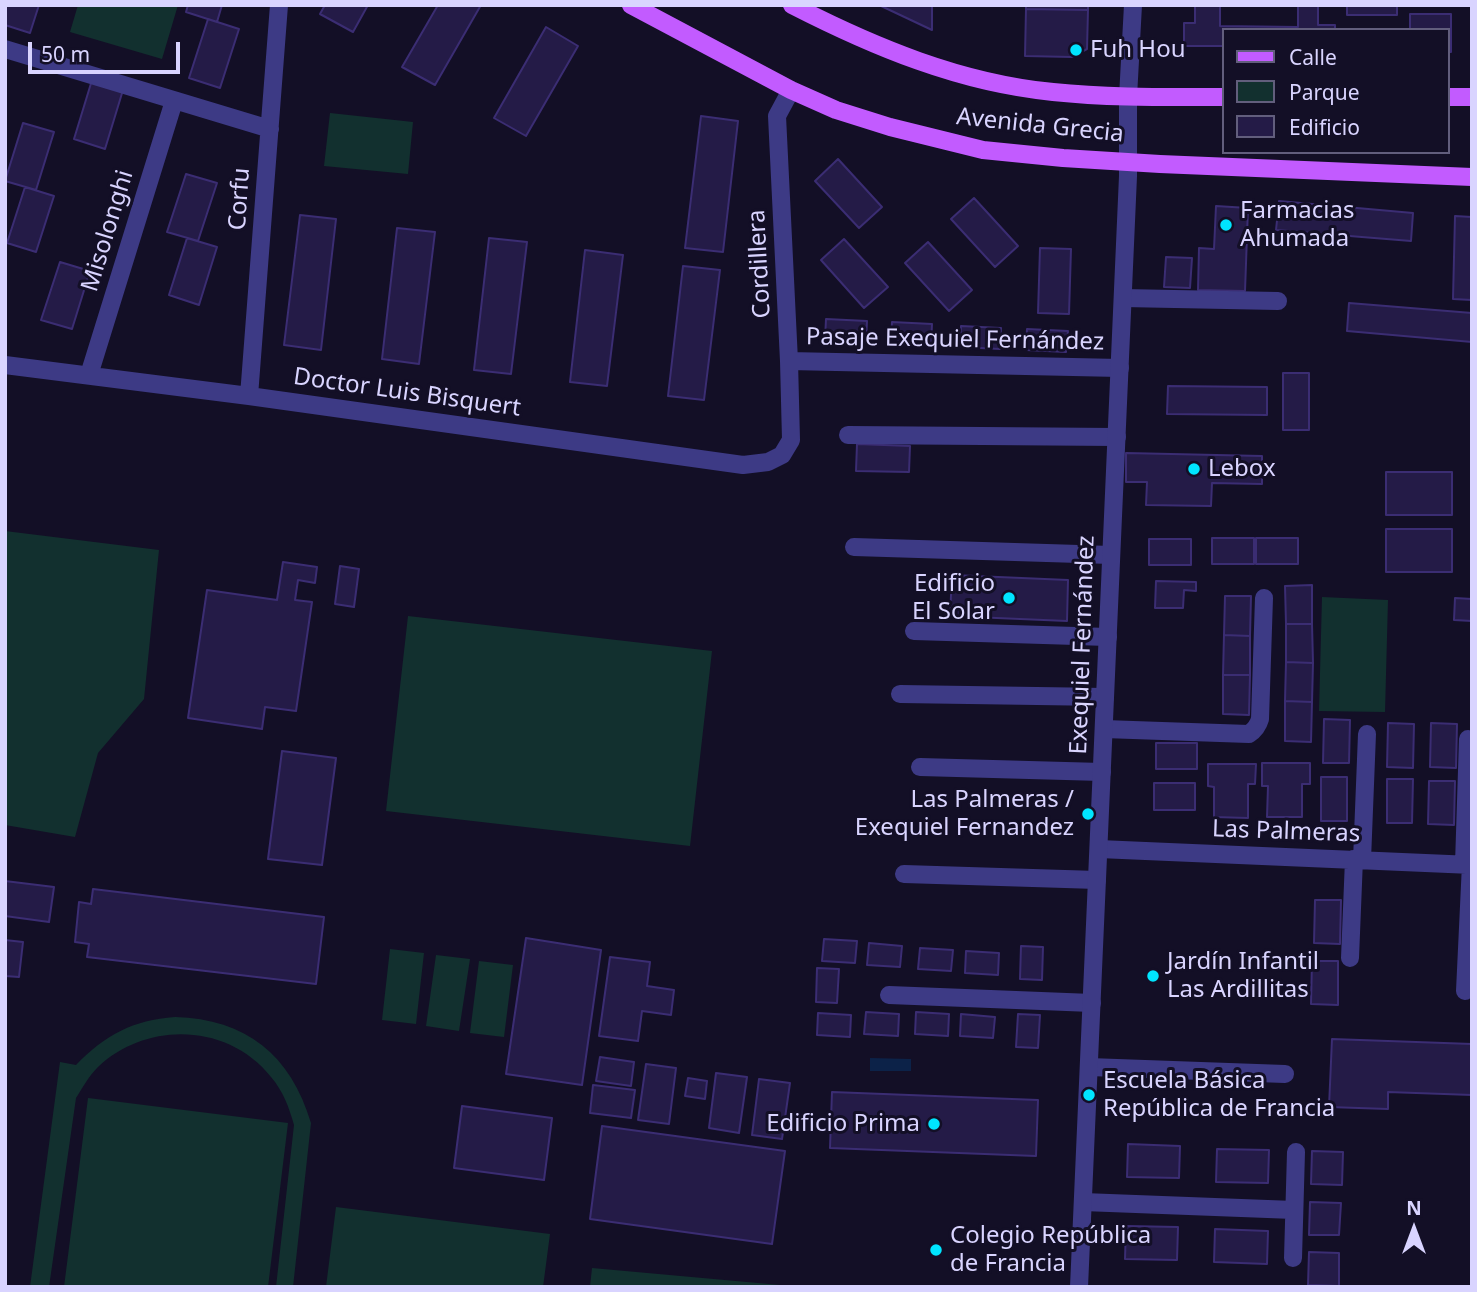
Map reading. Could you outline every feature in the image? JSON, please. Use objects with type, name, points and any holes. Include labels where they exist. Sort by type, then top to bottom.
[{"type":"main road","name":"Avenida Grecia","points":[[631,5],[792,90],[836,110],[890,127],[983,150],[1063,158],[1202,166],[1472,177]]},
{"type":"main road","name":"Avenida Grecia","points":[[792,5],[911,60],[993,82],[1101,97],[1222,97]]},
{"type":"main road","points":[[1449,97],[1472,97]]},
{"type":"street","name":"Corfu","points":[[249,396],[279,5]]},
{"type":"street","name":"Exequiel Fernández","points":[[1079,1287],[1129,161],[1128,97],[1133,5]]},
{"type":"street","points":[[5,49],[270,129]]},
{"type":"street","name":"Cordillera","points":[[791,440],[777,117],[792,90]]},
{"type":"street","name":"Misolonghi","points":[[89,375],[174,101]]},
{"type":"street","name":"Pasaje Exequiel Fernández","points":[[1123,298],[1278,301]]},
{"type":"street","name":"Pasaje Exequiel Fernández","points":[[789,361],[1120,368]]},
{"type":"street","name":"Doctor Luis Bisquert","points":[[5,365],[743,465],[768,462],[782,455],[791,440]]},
{"type":"street","points":[[848,435],[1116,438]]},
{"type":"street","points":[[854,547],[1111,555]]},
{"type":"street","points":[[1104,729],[1249,733],[1254,730],[1260,719],[1264,598]]},
{"type":"street","points":[[914,631],[1108,637]]},
{"type":"street","points":[[900,694],[1105,697]]},
{"type":"street","points":[[1350,958],[1367,734]]},
{"type":"street","points":[[1465,991],[1469,864],[1468,738]]},
{"type":"street","points":[[920,767],[1102,772]]},
{"type":"street","name":"Las Palmeras","points":[[1099,849],[1469,864]]},
{"type":"street","points":[[904,874],[1097,880]]},
{"type":"street","points":[[888,995],[1092,1003]]},
{"type":"street","points":[[1089,1067],[1285,1074]]},
{"type":"street","points":[[1293,1258],[1296,1152]]},
{"type":"street","points":[[1083,1202],[1294,1210]]},
{"type":"green space","points":[[78,5],[178,5],[162,59],[70,32]]},
{"type":"green space","points":[[330,113],[413,122],[408,174],[324,166]]},
{"type":"green space","points":[[5,531],[159,550],[144,699],[98,753],[75,837],[5,825]]},
{"type":"green space","points":[[1322,597],[1388,600],[1385,712],[1319,711]]},
{"type":"green space","points":[[408,616],[712,651],[690,846],[386,811]]},
{"type":"green space","points":[[390,949],[424,953],[416,1024],[382,1020]]},
{"type":"green space","points":[[436,955],[470,959],[459,1031],[426,1026]]},
{"type":"green space","points":[[479,961],[513,965],[504,1037],[470,1033]]},
{"type":"green space","points":[[175,1017],[200,1019],[244,1033],[278,1060],[302,1099],[311,1123],[293,1287],[276,1287],[294,1125],[288,1106],[275,1082],[253,1059],[233,1046],[187,1034],[140,1042],[118,1052],[95,1070],[76,1098],[49,1287],[30,1287],[60,1062],[76,1065],[98,1045],[121,1031],[146,1022]]},
{"type":"green space","points":[[88,1098],[288,1123],[268,1287],[64,1287]]},
{"type":"green space","points":[[336,1207],[550,1234],[543,1287],[326,1287]]},
{"type":"green space","points":[[592,1268],[780,1285],[780,1287],[590,1287]]},
{"type":"water","points":[[870,1058],[911,1059],[911,1071],[870,1071]]},
{"type":"building","points":[[5,5],[39,5],[30,33],[5,25]]},
{"type":"building","points":[[188,5],[222,5],[217,22],[186,12]]},
{"type":"building","points":[[325,5],[368,5],[353,32],[320,14]]},
{"type":"building","points":[[438,5],[481,5],[435,85],[402,67]]},
{"type":"building","points":[[879,5],[932,5],[932,30]]},
{"type":"building","points":[[1026,5],[1088,5],[1088,10],[1026,9]]},
{"type":"building","points":[[1195,5],[1220,5],[1220,26],[1298,27],[1298,5],[1318,5],[1318,25],[1335,25],[1335,28],[1222,28],[1222,46],[1184,46],[1184,23],[1195,23]]},
{"type":"building","points":[[1347,5],[1397,5],[1397,15],[1347,15]]},
{"type":"building","points":[[1026,9],[1088,10],[1087,49],[1072,57],[1025,56]]},
{"type":"building","points":[[1410,14],[1451,14],[1451,52],[1449,28],[1410,28]]},
{"type":"building","points":[[208,19],[239,29],[220,88],[189,78]]},
{"type":"building","points":[[546,27],[578,46],[526,136],[494,118]]},
{"type":"building","points":[[92,80],[123,90],[105,149],[74,139]]},
{"type":"building","points":[[701,116],[738,121],[723,252],[685,248]]},
{"type":"building","points":[[23,123],[54,132],[36,190],[5,181]]},
{"type":"building","points":[[838,159],[882,207],[859,228],[815,181]]},
{"type":"building","points":[[186,174],[217,183],[198,241],[167,232]]},
{"type":"building","points":[[25,187],[54,196],[36,252],[7,243]]},
{"type":"building","points":[[974,198],[1018,246],[995,267],[951,219]]},
{"type":"building","points":[[1279,201],[1413,213],[1411,241],[1276,230]]},
{"type":"building","points":[[1216,206],[1248,208],[1245,291],[1198,290],[1199,248],[1214,249]]},
{"type":"building","points":[[300,215],[336,219],[321,350],[284,345]]},
{"type":"building","points":[[1455,216],[1472,217],[1472,300],[1453,299]]},
{"type":"building","points":[[397,228],[435,232],[419,364],[382,359]]},
{"type":"building","points":[[187,238],[217,247],[199,305],[169,295]]},
{"type":"building","points":[[489,238],[527,242],[511,374],[474,370]]},
{"type":"building","points":[[844,239],[888,287],[864,308],[821,260]]},
{"type":"building","points":[[928,242],[972,290],[949,311],[905,263]]},
{"type":"building","points":[[1040,248],[1071,249],[1069,314],[1038,313]]},
{"type":"building","points":[[585,250],[623,255],[607,386],[570,382]]},
{"type":"building","points":[[1166,257],[1192,258],[1190,288],[1164,287]]},
{"type":"building","points":[[60,262],[90,271],[72,329],[41,320]]},
{"type":"building","points":[[683,266],[720,270],[704,400],[668,396]]},
{"type":"building","points":[[1349,303],[1472,313],[1472,342],[1347,331]]},
{"type":"building","points":[[826,319],[867,321],[866,342],[825,340]]},
{"type":"building","points":[[892,322],[932,324],[931,345],[891,343]]},
{"type":"building","points":[[961,326],[1001,328],[1000,349],[960,347]]},
{"type":"building","points":[[1027,329],[1068,331],[1066,352],[1026,350]]},
{"type":"building","points":[[1283,373],[1309,373],[1309,430],[1283,430]]},
{"type":"building","points":[[1168,386],[1267,387],[1267,415],[1167,414]]},
{"type":"building","points":[[857,444],[910,446],[909,472],[856,471]]},
{"type":"building","name":"Lebox","points":[[1126,453],[1262,456],[1262,484],[1212,483],[1211,506],[1146,505],[1147,482],[1126,482]]},
{"type":"building","points":[[1386,472],[1452,472],[1452,515],[1386,515]]},
{"type":"building","points":[[1386,529],[1452,529],[1452,572],[1386,572]]},
{"type":"building","points":[[1212,538],[1254,538],[1254,564],[1212,564]]},
{"type":"building","points":[[1256,538],[1298,538],[1298,564],[1256,564]]},
{"type":"building","points":[[1149,539],[1191,539],[1191,565],[1149,565]]},
{"type":"building","points":[[283,562],[317,567],[315,583],[298,580],[295,600],[312,602],[296,711],[265,707],[262,729],[188,718],[207,590],[277,600]]},
{"type":"building","points":[[340,566],[359,569],[354,607],[335,604]]},
{"type":"building","name":"Edificio El Solar","points":[[952,575],[1068,580],[1067,621],[950,616]]},
{"type":"building","points":[[1156,581],[1196,582],[1196,591],[1184,590],[1183,608],[1155,608]]},
{"type":"building","points":[[1312,585],[1312,624],[1286,624],[1285,586]]},
{"type":"building","points":[[1225,596],[1251,596],[1250,636],[1224,635]]},
{"type":"building","points":[[1455,598],[1472,599],[1472,621],[1454,620]]},
{"type":"building","points":[[1286,624],[1312,624],[1313,663],[1286,662]]},
{"type":"building","points":[[1224,635],[1250,636],[1250,675],[1223,675]]},
{"type":"building","points":[[1286,662],[1313,663],[1312,702],[1285,701]]},
{"type":"building","points":[[1223,675],[1250,675],[1249,715],[1223,714]]},
{"type":"building","points":[[1285,701],[1312,702],[1311,742],[1285,741]]},
{"type":"building","points":[[1324,719],[1350,720],[1349,763],[1323,763]]},
{"type":"building","points":[[1388,723],[1414,724],[1413,768],[1387,767]]},
{"type":"building","points":[[1431,723],[1457,724],[1456,768],[1430,767]]},
{"type":"building","points":[[1156,743],[1197,743],[1197,769],[1156,769]]},
{"type":"building","points":[[282,751],[336,758],[322,865],[268,859]]},
{"type":"building","points":[[1262,763],[1310,763],[1310,784],[1302,784],[1302,817],[1267,817],[1268,786],[1262,786]]},
{"type":"building","points":[[1208,764],[1256,764],[1255,784],[1248,784],[1248,818],[1214,817],[1214,787],[1208,786]]},
{"type":"building","points":[[1321,777],[1347,777],[1347,821],[1321,821]]},
{"type":"building","points":[[1387,779],[1413,779],[1412,823],[1387,823]]},
{"type":"building","points":[[1429,781],[1455,781],[1454,825],[1428,824]]},
{"type":"building","points":[[1154,783],[1195,783],[1195,810],[1154,810]]},
{"type":"building","points":[[5,881],[54,887],[49,922],[5,916]]},
{"type":"building","points":[[93,889],[324,917],[316,984],[87,957],[89,944],[75,942],[79,902],[91,904]]},
{"type":"building","points":[[1315,900],[1341,900],[1340,944],[1314,943]]},
{"type":"building","points":[[526,938],[601,950],[582,1085],[506,1074]]},
{"type":"building","points":[[824,939],[857,941],[855,963],[822,961]]},
{"type":"building","points":[[5,940],[23,942],[19,977],[5,976]]},
{"type":"building","points":[[869,943],[902,946],[900,967],[867,965]]},
{"type":"building","points":[[1021,946],[1043,947],[1042,980],[1020,979]]},
{"type":"building","points":[[920,948],[953,950],[951,971],[918,969]]},
{"type":"building","points":[[966,951],[999,953],[998,975],[965,973]]},
{"type":"building","points":[[610,957],[650,962],[647,986],[674,990],[671,1015],[642,1011],[638,1041],[599,1036]]},
{"type":"building","points":[[1312,961],[1338,961],[1338,1005],[1311,1004]]},
{"type":"building","points":[[817,968],[839,969],[837,1003],[816,1002]]},
{"type":"building","points":[[866,1012],[899,1014],[898,1036],[864,1034]]},
{"type":"building","points":[[916,1012],[949,1014],[948,1036],[915,1034]]},
{"type":"building","points":[[818,1013],[851,1015],[850,1037],[817,1035]]},
{"type":"building","points":[[961,1014],[995,1017],[993,1038],[960,1036]]},
{"type":"building","points":[[1018,1014],[1040,1015],[1038,1048],[1016,1047]]},
{"type":"building","points":[[1332,1039],[1472,1044],[1472,1095],[1388,1092],[1388,1109],[1329,1107]]},
{"type":"building","points":[[600,1057],[634,1062],[631,1086],[596,1081]]},
{"type":"building","points":[[646,1064],[676,1068],[669,1124],[638,1120]]},
{"type":"building","points":[[716,1073],[747,1077],[739,1133],[709,1128]]},
{"type":"building","points":[[688,1078],[707,1081],[705,1099],[685,1096]]},
{"type":"building","points":[[759,1079],[790,1083],[782,1139],[752,1135]]},
{"type":"building","points":[[593,1085],[635,1090],[631,1118],[590,1113]]},
{"type":"building","name":"Edificio Prima","points":[[832,1092],[1038,1100],[1036,1156],[830,1148]]},
{"type":"building","points":[[462,1106],[552,1118],[544,1180],[454,1168]]},
{"type":"building","points":[[602,1126],[785,1151],[772,1244],[590,1219]]},
{"type":"building","points":[[1128,1144],[1180,1146],[1179,1178],[1127,1177]]},
{"type":"building","points":[[1217,1149],[1269,1150],[1268,1183],[1216,1182]]},
{"type":"building","points":[[1312,1151],[1343,1152],[1342,1185],[1311,1184]]},
{"type":"building","points":[[1310,1202],[1341,1203],[1339,1235],[1309,1235]]},
{"type":"building","points":[[1126,1226],[1178,1227],[1177,1260],[1125,1259]]},
{"type":"building","points":[[1215,1229],[1268,1231],[1267,1264],[1214,1262]]},
{"type":"building","points":[[1309,1252],[1339,1253],[1339,1286],[1308,1285]]},
{"type":"place","name":"Fuh Hou","points":[[1076,50]]},
{"type":"place","name":"Farmacias Ahumada","points":[[1226,225]]},
{"type":"place","name":"Lebox","points":[[1194,469]]},
{"type":"place","name":"Edificio El Solar","points":[[1009,598]]},
{"type":"place","name":"Las Palmeras / Exequiel Fernandez","points":[[1088,814]]},
{"type":"place","name":"Jardín Infantil Las Ardillitas","points":[[1153,976]]},
{"type":"place","name":"Escuela Básica República de Francia","points":[[1089,1095]]},
{"type":"place","name":"Edificio Prima","points":[[934,1124]]},
{"type":"place","name":"Colegio República de Francia","points":[[936,1250]]}]
